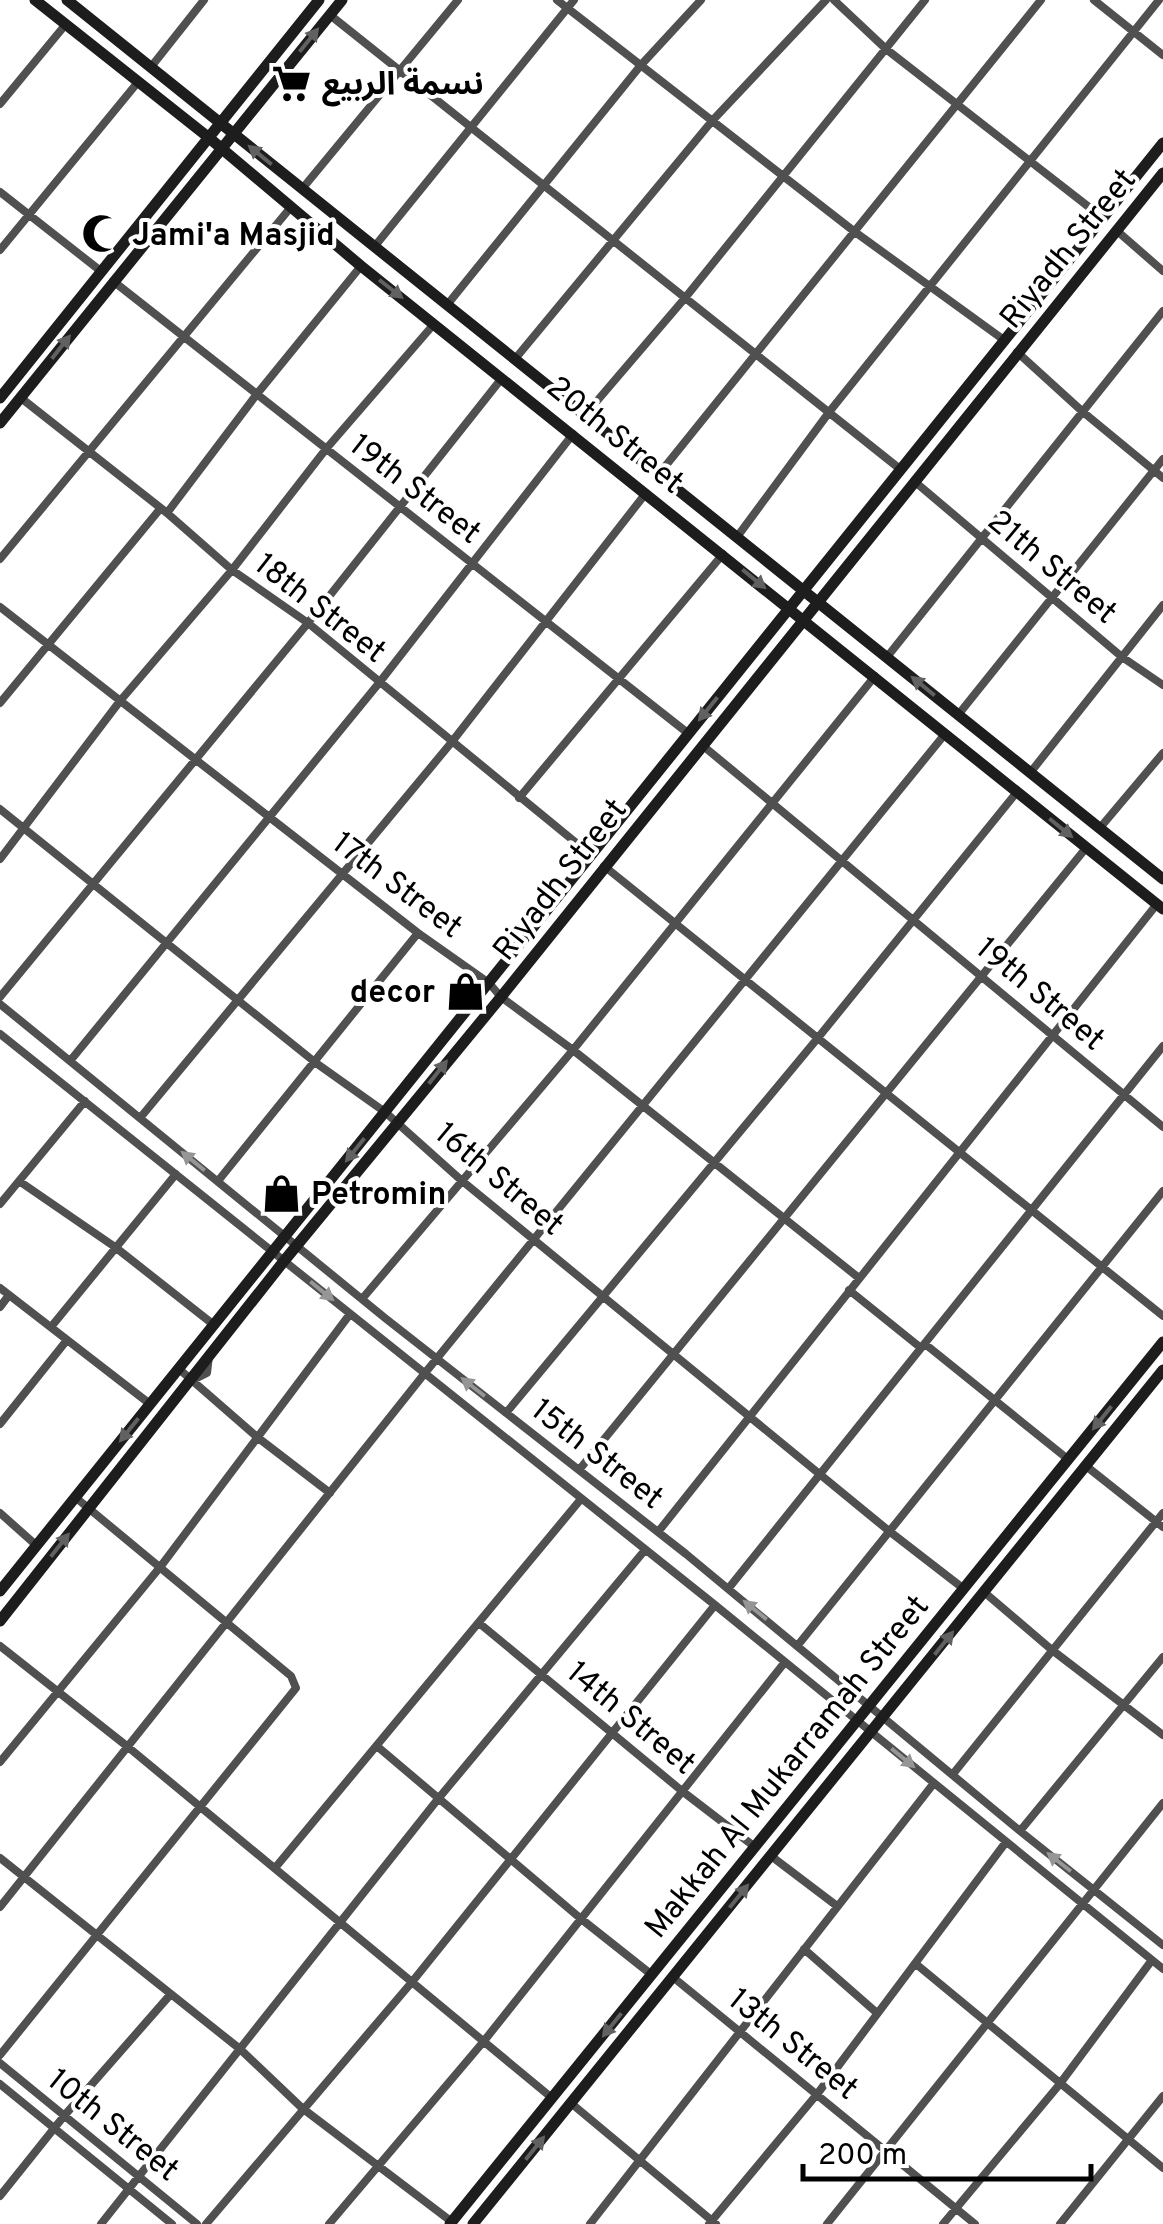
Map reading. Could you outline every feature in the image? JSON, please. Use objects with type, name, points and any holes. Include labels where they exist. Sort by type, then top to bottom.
[{"type":"main road","name":"20th Street","points":[[36,0],[1160,906]]},
{"type":"main road","name":"20th Street","points":[[67,0],[82,4],[151,67],[1163,878]]},
{"type":"main road","points":[[0,398],[223,149],[342,0]]},
{"type":"main road","points":[[0,424],[208,137],[316,1]]},
{"type":"main road","name":"Riyadh Street","points":[[0,1591],[1163,143]]},
{"type":"main road","name":"Riyadh Street","points":[[0,1622],[284,1261],[1163,173]]},
{"type":"main road","name":"Makkah Al Mukarramah Street","points":[[451,2223],[1163,1342]]},
{"type":"main road","name":"Makkah Al Mukarramah Street","points":[[474,2224],[1163,1370]]},
{"type":"street","points":[[151,67],[204,0]]},
{"type":"street","points":[[302,188],[458,0]]},
{"type":"street","points":[[558,0],[570,4],[640,65],[929,288],[1004,340]]},
{"type":"street","points":[[447,304],[640,65],[701,0]]},
{"type":"street","points":[[515,358],[712,120],[826,0]]},
{"type":"street","points":[[834,0],[956,106],[1103,218]]},
{"type":"street","points":[[585,415],[685,298],[925,0]]},
{"type":"street","points":[[658,474],[1041,0]]},
{"type":"street","points":[[1094,0],[1163,55]]},
{"type":"street","points":[[737,537],[830,412],[1159,0]]},
{"type":"street","points":[[374,246],[570,4]]},
{"type":"street","points":[[330,15],[900,469]]},
{"type":"street","points":[[0,104],[66,24]]},
{"type":"street","points":[[0,250],[138,82]]},
{"type":"street","name":"19th Street","points":[[0,192],[689,734]]},
{"type":"street","points":[[0,559],[291,207]]},
{"type":"street","points":[[1116,230],[1163,271]]},
{"type":"street","points":[[0,702],[46,643],[163,511],[362,266]]},
{"type":"street","points":[[887,657],[1163,311]]},
{"type":"street","points":[[0,858],[120,701],[434,324]]},
{"type":"street","points":[[1018,352],[1163,478]]},
{"type":"street","points":[[0,1000],[502,378]]},
{"type":"street","name":"18th Street","points":[[21,398],[232,570],[308,623],[591,855]]},
{"type":"street","points":[[70,1061],[379,683],[573,434]]},
{"type":"street","points":[[958,715],[1163,459]]},
{"type":"street","name":"21th Street","points":[[914,481],[1122,657],[1163,685]]},
{"type":"street","points":[[140,1118],[451,743],[646,493]]},
{"type":"street","points":[[519,798],[723,554]]},
{"type":"street","points":[[1030,772],[1163,605]]},
{"type":"street","name":"17th Street","points":[[0,607],[418,933],[489,982],[501,997],[859,1278]]},
{"type":"street","points":[[362,1299],[573,1050],[875,676]]},
{"type":"street","points":[[0,1907],[437,1358],[945,734]]},
{"type":"street","name":"19th Street","points":[[702,744],[1163,1127]]},
{"type":"street","points":[[1099,829],[1163,753]]},
{"type":"street","points":[[506,1413],[1017,792]]},
{"type":"street","name":"16th Street","points":[[0,809],[316,1063],[385,1112],[460,1180],[889,1532],[965,1589]]},
{"type":"street","points":[[579,1470],[1086,848]]},
{"type":"street","points":[[604,866],[1163,1316]]},
{"type":"street","points":[[658,1532],[1160,906]]},
{"type":"street","points":[[218,1182],[418,933]]},
{"type":"street","name":"15th Street","points":[[0,1000],[362,1299],[728,1588],[1020,1831],[1163,1944]]},
{"type":"street","name":"15th Street","points":[[0,1034],[1163,1969]]},
{"type":"street","points":[[728,1588],[1163,1046]]},
{"type":"street","points":[[0,1204],[85,1101]]},
{"type":"street","points":[[51,1327],[176,1174]]},
{"type":"street","points":[[19,1181],[114,1247],[214,1325]]},
{"type":"street","points":[[798,1646],[1163,1190]]},
{"type":"street","points":[[0,1288],[150,1404]]},
{"type":"street","points":[[850,1290],[1069,1460]]},
{"type":"street","points":[[0,1307],[10,1295]]},
{"type":"street","points":[[0,1762],[161,1566],[350,1314]]},
{"type":"street","points":[[0,1424],[67,1340]]},
{"type":"street","points":[[179,1368],[257,1437],[330,1494]]},
{"type":"street","points":[[1086,1466],[1160,1524]]},
{"type":"street","points":[[0,2059],[296,1688],[291,1676],[74,1496]]},
{"type":"street","points":[[275,1868],[581,1498]]},
{"type":"street","points":[[0,1514],[36,1546]]},
{"type":"street","points":[[953,1774],[1160,1524],[1163,1514]]},
{"type":"street","points":[[101,2224],[438,1798],[645,1550]]},
{"type":"street","points":[[984,1592],[1163,1735]]},
{"type":"street","points":[[206,2224],[412,1982],[715,1605]]},
{"type":"street","name":"14th Street","points":[[479,1623],[756,1848]]},
{"type":"street","points":[[0,1646],[552,2098]]},
{"type":"street","points":[[1020,1831],[1163,1656]]},
{"type":"street","points":[[329,2224],[484,2041],[785,1662]]},
{"type":"street","points":[[378,1747],[652,1975]]},
{"type":"street","points":[[590,2224],[934,1784]]},
{"type":"street","points":[[826,2224],[1163,1803]]},
{"type":"street","points":[[572,2104],[712,2223],[818,2093],[1006,1842]]},
{"type":"street","points":[[772,1856],[838,1906]]},
{"type":"street","points":[[0,1858],[240,2049],[302,2108],[451,2223]]},
{"type":"street","points":[[804,1949],[877,2013]]},
{"type":"street","points":[[943,2224],[1059,2085],[1152,1960]]},
{"type":"street","points":[[916,1964],[1163,2168]]},
{"type":"street","name":"13th Street","points":[[674,1978],[975,2224]]},
{"type":"street","points":[[0,2196],[170,1995]]},
{"type":"street","name":"10th Street","points":[[0,2059],[197,2224]]},
{"type":"street","name":"10th Street","points":[[0,2084],[172,2224]]},
{"type":"street","points":[[1060,2224],[1163,2096]]},
{"type":"place","name":"نسمة الربيع","points":[[292,83]]},
{"type":"place","name":"Jami'a Masjid","points":[[102,234]]},
{"type":"place","name":"decor","points":[[465,991]]},
{"type":"place","name":"Petromin","points":[[281,1193]]}]
